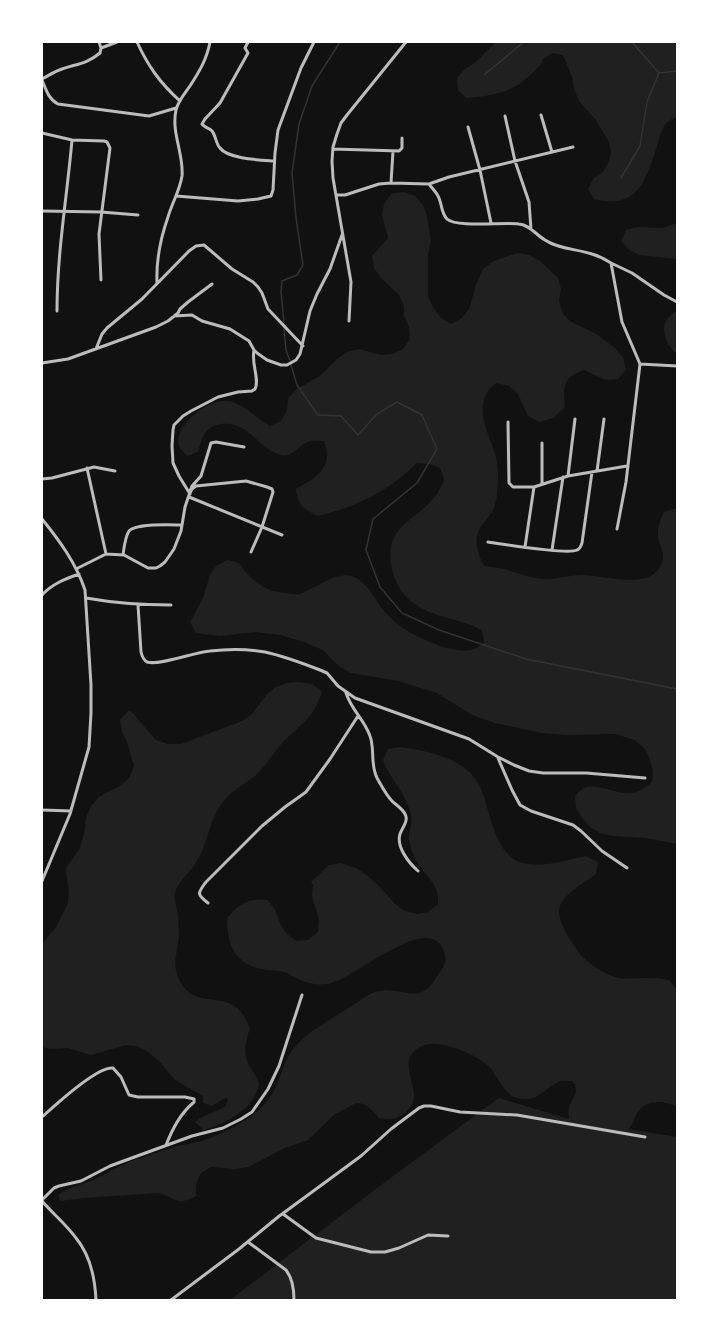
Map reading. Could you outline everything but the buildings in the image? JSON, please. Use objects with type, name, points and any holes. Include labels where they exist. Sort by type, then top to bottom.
[{"type":"street","points":[[99,42],[101,48],[100,53],[90,60],[58,70],[42,80],[53,101],[58,104],[150,116],[176,108]]},
{"type":"street","points":[[101,48],[117,42]]},
{"type":"street","points":[[137,42],[158,80],[180,101]]},
{"type":"street","points":[[157,283],[157,265],[163,237],[181,179],[182,171],[175,125],[176,108],[198,74],[206,58],[210,42]]},
{"type":"street","points":[[210,46],[214,42]]},
{"type":"street","points":[[248,42],[245,48],[248,53],[220,103],[202,124],[213,132],[218,146],[224,152],[242,158],[274,161]]},
{"type":"street","points":[[176,196],[238,201],[269,197],[272,195],[274,190],[274,161],[278,130],[300,68],[314,42]]},
{"type":"street","points":[[349,321],[351,282],[333,178],[333,149],[341,123],[406,42]]},
{"type":"street","points":[[541,115],[552,152]]},
{"type":"street","points":[[505,116],[515,161],[529,202],[531,229]]},
{"type":"street","points":[[468,127],[480,170],[491,223]]},
{"type":"street","points":[[42,133],[72,140],[104,141],[107,142],[110,148],[99,234],[101,280]]},
{"type":"street","points":[[333,149],[401,150],[402,138]]},
{"type":"street","points":[[57,311],[58,265],[64,210],[70,174],[72,140]]},
{"type":"street","points":[[336,195],[345,194],[380,184],[429,184],[438,180],[573,147]]},
{"type":"street","points":[[391,183],[393,151]]},
{"type":"street","points":[[429,184],[438,197],[445,217],[448,220],[461,224],[520,224],[531,229],[545,241],[593,254],[611,262],[632,273],[677,302]]},
{"type":"street","points":[[42,211],[64,210],[138,215]]},
{"type":"street","points":[[174,316],[192,315],[202,322],[230,329],[249,341],[254,350],[267,360],[281,366],[296,360],[303,346],[310,311],[330,269],[343,234]]},
{"type":"street","points":[[96,349],[102,334],[107,328],[139,302],[189,251],[200,244],[207,246],[232,269],[253,282],[262,293],[268,309],[303,346]]},
{"type":"street","points":[[611,262],[622,322],[640,364],[626,482],[617,529]]},
{"type":"street","points":[[42,363],[68,359],[146,332],[168,321],[188,302],[212,284]]},
{"type":"street","points":[[254,350],[252,360],[257,383],[255,389],[252,391],[238,392],[218,397],[183,416],[174,425],[172,438],[173,463],[178,476],[189,495],[282,535]]},
{"type":"street","points":[[640,364],[677,366]]},
{"type":"street","points":[[568,476],[575,419]]},
{"type":"street","points":[[596,471],[604,419]]},
{"type":"street","points":[[508,422],[509,483],[515,487],[534,487],[542,483],[568,476],[627,466]]},
{"type":"street","points":[[76,569],[106,554],[130,557],[148,568],[156,568],[166,562],[174,549],[192,486],[204,471],[211,443],[216,442],[244,447]]},
{"type":"street","points":[[542,443],[542,483]]},
{"type":"street","points":[[42,479],[52,478],[87,468],[99,467],[115,470]]},
{"type":"street","points":[[87,468],[106,554]]},
{"type":"street","points":[[488,542],[571,552],[580,549],[592,472]]},
{"type":"street","points":[[552,550],[564,477]]},
{"type":"street","points":[[189,495],[196,486],[246,481],[272,489],[273,494],[262,527],[251,552]]},
{"type":"street","points":[[525,547],[534,487]]},
{"type":"street","points":[[42,519],[66,552],[76,569],[85,590],[91,685],[90,734],[87,757],[71,810],[42,881]]},
{"type":"street","points":[[123,555],[128,534],[132,529],[144,526],[182,525]]},
{"type":"street","points":[[42,595],[59,581],[78,574]]},
{"type":"street","points":[[86,598],[105,602],[138,605],[171,605]]},
{"type":"street","points":[[138,605],[141,652],[143,657],[148,662],[153,663],[210,651],[232,650],[265,652],[320,670],[327,674],[346,693],[363,702],[469,739],[498,757],[528,771],[543,773],[586,773],[645,778]]},
{"type":"street","points":[[346,693],[349,702],[367,728],[371,740],[372,762],[376,776],[391,800],[405,814],[406,819],[400,834],[400,843],[407,861],[418,871]]},
{"type":"street","points":[[208,903],[201,898],[199,894],[199,891],[206,882],[262,826],[306,792],[358,716]]},
{"type":"street","points":[[498,757],[520,805],[530,811],[573,825],[581,830],[602,851],[627,868]]},
{"type":"street","points":[[42,810],[71,810]]},
{"type":"street","points":[[96,1300],[92,1273],[86,1254],[76,1238],[42,1200],[54,1188],[81,1181],[110,1166],[166,1145],[223,1128],[252,1112],[268,1090],[279,1066],[302,995]]},
{"type":"street","points":[[42,1118],[63,1098],[108,1068],[113,1068],[121,1077],[130,1096],[194,1098],[194,1102],[181,1114],[173,1127],[166,1145]]},
{"type":"street","points":[[171,1300],[361,1156],[414,1111],[424,1106],[460,1112],[517,1115],[645,1137]]},
{"type":"street","points":[[283,1214],[316,1238],[371,1252],[385,1252],[399,1248],[428,1235],[448,1236]]},
{"type":"street","points":[[248,1242],[286,1270],[290,1275],[293,1283],[294,1300]]},
{"type":"shaded area","points":[[496,42],[677,42],[677,117],[670,120],[663,128],[645,179],[631,196],[621,200],[609,201],[594,199],[588,189],[594,178],[603,172],[609,161],[611,151],[608,140],[595,119],[579,101],[574,89],[572,77],[563,55],[552,53],[542,60],[542,63],[525,80],[508,90],[499,93],[466,98],[458,90],[457,78]]},
{"type":"shaded area","points":[[403,192],[415,196],[423,205],[427,216],[431,241],[428,254],[428,296],[440,317],[451,324],[462,318],[469,309],[476,285],[483,269],[494,261],[518,253],[529,255],[540,261],[558,278],[561,289],[559,301],[563,314],[571,322],[595,333],[615,348],[623,357],[626,370],[618,379],[606,380],[584,370],[568,379],[564,393],[565,407],[553,418],[539,422],[528,416],[518,394],[509,386],[496,383],[488,391],[483,404],[483,413],[497,461],[497,491],[493,510],[478,533],[477,547],[484,566],[505,569],[533,578],[548,579],[582,575],[635,580],[654,574],[660,567],[663,553],[658,537],[659,524],[664,512],[677,508],[677,844],[646,838],[612,836],[600,833],[590,827],[576,808],[575,796],[587,787],[592,786],[623,793],[634,793],[640,791],[652,782],[653,770],[649,757],[644,748],[635,740],[615,734],[567,735],[542,733],[495,723],[472,715],[437,693],[398,681],[351,673],[340,667],[323,650],[304,642],[280,635],[256,632],[220,636],[196,633],[190,622],[203,598],[210,575],[216,566],[227,560],[239,563],[248,575],[258,584],[277,592],[300,594],[335,577],[349,576],[356,578],[370,590],[383,609],[397,624],[428,641],[448,648],[467,651],[478,647],[484,642],[482,630],[465,623],[437,615],[412,602],[399,587],[392,569],[390,555],[392,543],[396,534],[437,494],[444,480],[440,468],[429,464],[417,463],[395,482],[371,497],[346,508],[318,516],[302,506],[298,499],[296,489],[311,480],[322,470],[327,458],[327,450],[324,441],[307,442],[294,452],[282,455],[273,452],[240,427],[231,424],[221,424],[211,427],[208,430],[203,438],[198,452],[187,456],[179,446],[181,430],[186,423],[209,405],[225,401],[238,404],[270,426],[281,421],[287,410],[288,398],[297,389],[320,376],[337,359],[347,352],[359,349],[381,355],[392,354],[403,349],[410,339],[409,327],[404,316],[404,306],[399,295],[381,278],[374,268],[372,256],[388,238],[382,215],[384,204],[391,194]]},
{"type":"shaded area","points":[[677,223],[677,259],[640,255],[629,250],[621,241],[626,230],[638,227],[662,228]]},
{"type":"shaded area","points":[[677,311],[677,354],[673,351],[667,341],[664,326],[671,315]]},
{"type":"shaded area","points":[[299,682],[312,684],[322,691],[316,707],[308,718],[282,743],[259,772],[228,796],[213,819],[202,852],[192,869],[176,889],[175,893],[179,927],[175,964],[178,977],[183,987],[197,997],[229,1003],[241,1012],[250,1028],[245,1049],[246,1059],[259,1083],[253,1098],[242,1111],[220,1124],[204,1130],[195,1122],[200,1118],[225,1107],[228,1099],[225,1098],[212,1106],[203,1103],[203,1096],[175,1080],[159,1061],[148,1052],[137,1046],[126,1045],[91,1055],[68,1048],[50,1049],[42,1047],[42,944],[56,927],[68,903],[69,891],[66,868],[80,848],[85,830],[86,818],[91,806],[99,797],[121,785],[130,777],[134,765],[127,742],[122,732],[120,720],[128,711],[132,712],[156,740],[168,744],[181,744],[242,721],[252,714],[267,694],[276,687],[287,683]]},
{"type":"shaded area","points":[[400,747],[432,753],[454,761],[471,774],[478,783],[499,840],[505,850],[513,858],[523,863],[539,865],[586,856],[598,862],[596,874],[566,896],[560,906],[560,918],[566,933],[580,954],[587,961],[608,974],[628,979],[658,978],[670,981],[677,990],[677,1107],[661,1102],[645,1105],[637,1113],[633,1123],[628,1129],[677,1137],[677,1300],[230,1300],[385,1182],[499,1098],[569,1119],[570,1105],[576,1094],[573,1081],[558,1082],[539,1095],[530,1099],[517,1098],[505,1090],[491,1069],[479,1059],[460,1050],[441,1044],[425,1045],[416,1049],[411,1054],[409,1067],[414,1099],[410,1108],[400,1117],[389,1119],[379,1118],[366,1105],[356,1103],[335,1114],[308,1140],[285,1148],[248,1167],[235,1169],[211,1167],[201,1173],[196,1184],[196,1196],[187,1200],[174,1200],[158,1193],[60,1201],[58,1195],[62,1192],[93,1180],[129,1162],[177,1146],[205,1140],[221,1134],[239,1124],[252,1116],[268,1100],[276,1087],[289,1055],[297,1044],[313,1031],[372,993],[384,990],[416,994],[423,992],[429,987],[442,970],[445,963],[445,954],[442,947],[433,939],[421,938],[405,943],[389,951],[342,979],[327,984],[310,983],[302,981],[286,973],[261,969],[244,962],[234,951],[227,927],[227,918],[240,905],[255,900],[268,900],[275,910],[286,933],[296,941],[308,940],[318,932],[319,919],[312,896],[313,884],[311,882],[329,865],[341,863],[358,869],[369,877],[395,904],[405,911],[417,914],[428,912],[438,904],[438,895],[435,887],[416,861],[410,846],[409,832],[412,819],[410,811],[401,791],[389,773],[383,760],[388,749]]},
{"type":"waterway","points":[[284,322],[281,292],[282,281],[297,275],[303,265],[296,218],[292,173],[299,124],[312,86],[340,42]]},
{"type":"waterway","points":[[485,74],[524,42]]},
{"type":"waterway","points":[[632,42],[659,73],[677,71]]},
{"type":"waterway","points":[[621,178],[640,146],[647,102],[659,73]]},
{"type":"waterway","points":[[284,329],[286,350],[290,361]]},
{"type":"waterway","points":[[291,365],[297,385],[318,415],[341,416],[358,435],[377,414],[397,402],[422,415],[437,449],[417,483],[373,519],[366,550],[380,587],[402,613],[439,630],[526,659],[677,689]]}]
